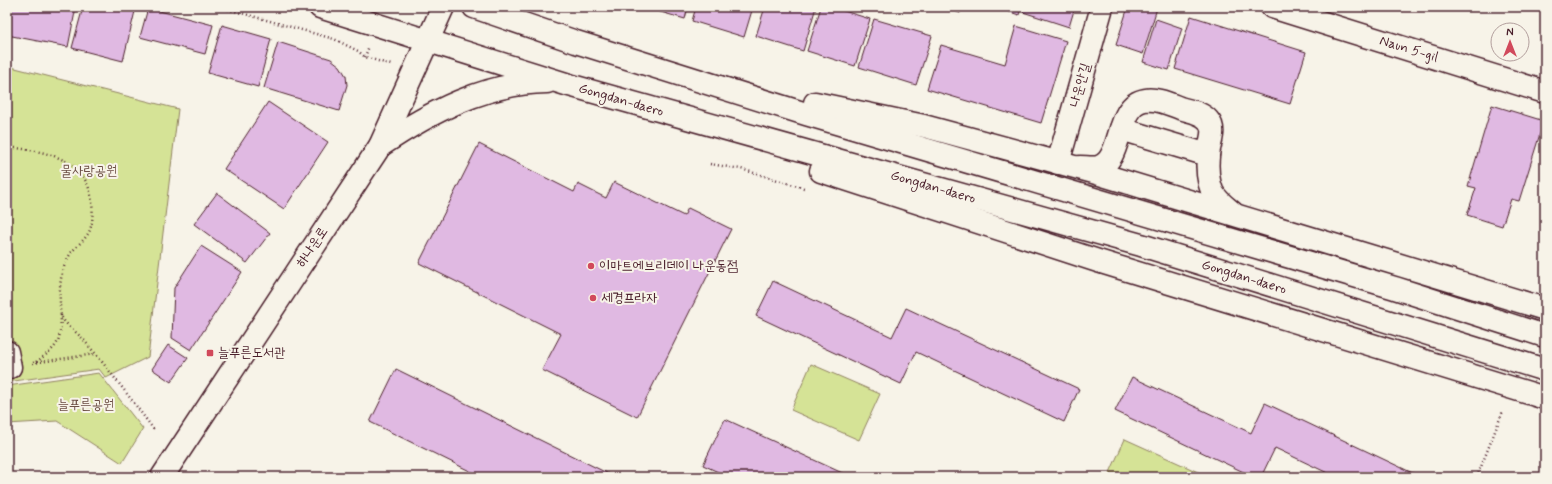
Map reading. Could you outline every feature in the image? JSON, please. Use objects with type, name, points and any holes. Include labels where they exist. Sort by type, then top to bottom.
[{"type":"street","name":"Gongdan-daero","points":[[320,7],[569,85],[1141,245],[1545,370]]},
{"type":"street","name":"하나운로","points":[[162,477],[380,146],[443,7]]},
{"type":"street","points":[[474,7],[662,69],[806,114],[1395,288],[1545,336]]},
{"type":"street","name":"나운안길","points":[[1065,165],[1102,7]]},
{"type":"street","name":"Naun 5-gil","points":[[1272,7],[1545,92]]},
{"type":"street","points":[[662,69],[924,126],[1065,165],[1545,309]]},
{"type":"street","points":[[380,146],[410,126],[472,95],[528,82],[549,82],[569,85],[831,175],[1098,261],[1545,398]]},
{"type":"street","points":[[1065,165],[1099,166],[1108,160],[1131,108],[1140,101],[1152,99],[1202,114],[1209,120],[1212,129],[1212,137],[1208,154],[1209,177],[1212,192],[1221,204],[1236,216]]},
{"type":"street","points":[[1121,128],[1208,154]]},
{"type":"path","points":[[220,7],[334,40],[358,51],[365,57]]},
{"type":"path","points":[[7,147],[33,149],[57,156],[71,164],[82,175],[91,191],[93,208],[88,233],[70,254],[62,272],[60,291],[60,334],[55,347],[35,363]]},
{"type":"path","points":[[61,314],[68,325],[80,336],[95,354],[154,430]]},
{"type":"path","points":[[8,360],[35,363],[95,354]]},
{"type":"path","points":[[1477,477],[1504,410]]},
{"type":"green space","name":"물사랑공원","points":[[7,66],[178,109],[148,357],[106,378],[99,369],[7,382]]},
{"type":"green space","points":[[811,364],[880,394],[859,440],[791,410]]},
{"type":"green space","name":"늘푸른공원","points":[[99,373],[143,429],[122,463],[57,421],[7,424],[7,386]]},
{"type":"green space","points":[[1125,439],[1209,477],[1108,477]]},
{"type":"building","points":[[7,7],[76,7],[68,47],[7,35]]},
{"type":"building","points":[[83,7],[136,7],[123,61],[72,48]]},
{"type":"building","points":[[643,7],[688,7],[685,19]]},
{"type":"building","points":[[696,7],[753,7],[744,37],[692,21]]},
{"type":"building","points":[[765,7],[816,7],[803,51],[756,36]]},
{"type":"building","points":[[821,7],[831,7],[870,19],[855,66],[807,51]]},
{"type":"building","points":[[943,7],[962,7],[960,13]]},
{"type":"building","points":[[995,7],[1021,7],[1019,15]]},
{"type":"building","points":[[1025,7],[1075,7],[1069,27],[1023,12]]},
{"type":"building","points":[[1128,7],[1157,8],[1143,54],[1116,45]]},
{"type":"building","points":[[148,8],[213,25],[205,54],[140,37]]},
{"type":"building","points":[[1191,16],[1306,52],[1290,104],[1175,69]]},
{"type":"building","points":[[874,19],[932,36],[916,85],[859,67]]},
{"type":"building","points":[[1156,19],[1182,28],[1169,70],[1143,62]]},
{"type":"building","points":[[222,25],[271,39],[258,87],[208,73]]},
{"type":"building","points":[[1016,26],[1066,41],[1041,123],[927,89],[941,45],[1005,64]]},
{"type":"building","points":[[278,42],[331,59],[340,66],[346,76],[347,85],[339,111],[264,88]]},
{"type":"building","points":[[268,102],[328,142],[284,209],[224,169]]},
{"type":"building","points":[[1492,105],[1544,121],[1519,201],[1511,199],[1502,226],[1467,215],[1476,188],[1468,186]]},
{"type":"building","name":"세경프라자","points":[[479,144],[574,192],[578,184],[606,198],[614,182],[684,216],[688,208],[731,229],[637,417],[542,370],[561,334],[419,263]]},
{"type":"building","points":[[217,193],[270,233],[247,263],[194,224]]},
{"type":"building","points":[[201,246],[242,272],[191,350],[172,338],[174,288]]},
{"type":"building","points":[[773,281],[892,337],[906,308],[1079,389],[1064,422],[916,352],[901,384],[756,316]]},
{"type":"building","points":[[168,345],[188,358],[171,382],[152,369]]},
{"type":"building","points":[[396,369],[615,477],[482,477],[370,422]]},
{"type":"building","points":[[1132,377],[1251,433],[1265,403],[1421,477],[1336,477],[1275,448],[1261,477],[1254,477],[1115,411]]},
{"type":"building","points":[[725,419],[851,477],[729,477],[703,465]]},
{"type":"place","name":"이마트에브리데이 나운동점","points":[[591,266]]},
{"type":"place","name":"세경프라자","points":[[593,298]]},
{"type":"place","name":"늘푸른도서관","points":[[210,353]]}]
